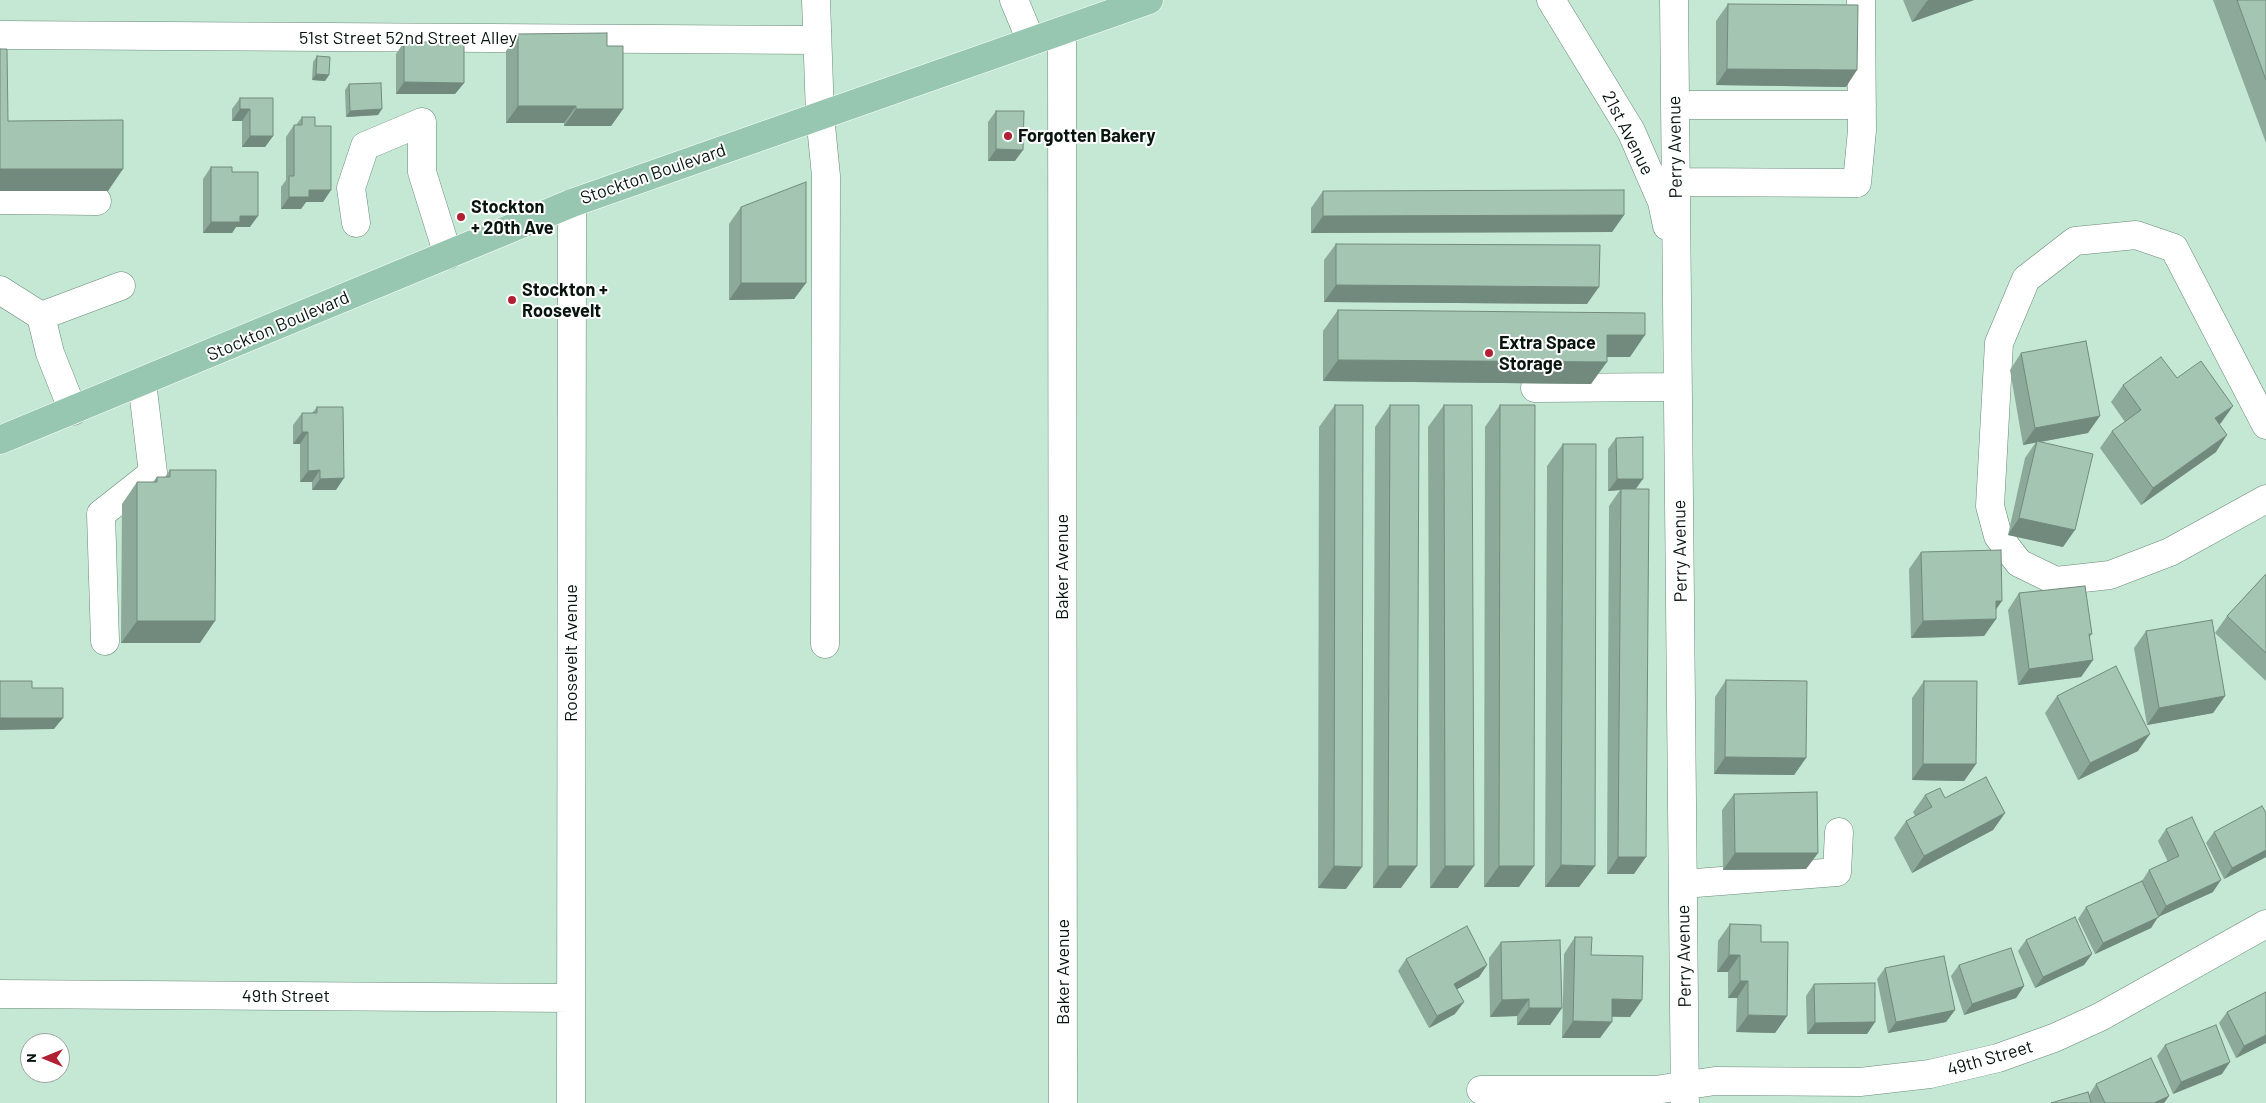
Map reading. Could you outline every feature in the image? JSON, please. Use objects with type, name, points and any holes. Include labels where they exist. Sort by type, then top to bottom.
[{"type":"main road","name":"Stockton Boulevard","points":[[0,440],[572,203],[1149,0]]},
{"type":"street","points":[[816,0],[820,66],[820,115],[826,176],[824,644]]},
{"type":"street","points":[[1014,0],[1031,41]]},
{"type":"street","name":"21st Avenue","points":[[1551,0],[1631,131],[1662,202],[1677,277]]},
{"type":"street","name":"Perry Avenue","points":[[1674,0],[1685,1095]]},
{"type":"street","points":[[1676,182],[1857,183],[1862,130],[1861,0]]},
{"type":"street","name":"Baker Avenue","points":[[1062,31],[1063,1103]]},
{"type":"street","name":"51st Street 52nd Street Alley","points":[[0,35],[817,40]]},
{"type":"street","points":[[1675,105],[1862,105]]},
{"type":"street","points":[[356,222],[351,188],[365,146],[422,122],[422,172],[448,255]]},
{"type":"street","points":[[0,200],[97,201]]},
{"type":"street","name":"Roosevelt Avenue","points":[[571,1103],[572,203]]},
{"type":"street","points":[[2266,425],[2174,248],[2136,234],[2074,241],[2026,279],[1998,343],[1990,506],[1998,536],[2019,563],[2056,581],[2110,575],[2170,552],[2266,499]]},
{"type":"street","points":[[40,316],[121,286]]},
{"type":"street","points":[[0,290],[40,316],[50,353],[73,411]]},
{"type":"street","points":[[105,641],[101,514],[153,473],[142,382]]},
{"type":"street","points":[[1535,388],[1678,387]]},
{"type":"street","points":[[1683,884],[1837,872],[1839,832]]},
{"type":"street","name":"49th Street","points":[[1481,1090],[1655,1090],[1685,1095],[1715,1081],[1860,1082],[1930,1074],[1998,1058],[2054,1038],[2100,1017],[2266,924]]},
{"type":"street","name":"49th Street","points":[[0,994],[571,998]]},
{"type":"building","points":[[2237,0],[2266,0],[2266,80]]},
{"type":"building","points":[[1728,4],[1858,5],[1857,70],[1727,69]]},
{"type":"building","points":[[607,33],[607,46],[623,46],[623,109],[576,109],[576,106],[518,106],[518,34]]},
{"type":"building","points":[[404,42],[464,42],[464,83],[404,82]]},
{"type":"building","points":[[0,49],[7,49],[8,121],[123,120],[123,169],[0,169]]},
{"type":"building","points":[[317,56],[330,57],[329,75],[316,74]]},
{"type":"building","points":[[381,83],[382,109],[350,111],[349,84]]},
{"type":"building","points":[[240,98],[273,98],[273,136],[250,136],[250,109],[240,109]]},
{"type":"building","points":[[996,111],[1024,111],[1023,150],[996,149]]},
{"type":"building","points":[[302,117],[315,117],[315,126],[331,126],[331,190],[309,190],[309,197],[289,197],[289,176],[294,176],[294,125],[302,125]]},
{"type":"building","points":[[211,167],[232,167],[232,172],[258,172],[258,216],[240,216],[240,222],[211,222]]},
{"type":"building","points":[[806,182],[806,283],[741,283],[741,207]]},
{"type":"building","points":[[1624,190],[1624,215],[1323,216],[1323,191]]},
{"type":"building","points":[[1336,244],[1600,245],[1599,287],[1336,285]]},
{"type":"building","points":[[1338,310],[1645,313],[1645,335],[1607,335],[1607,362],[1338,360]]},
{"type":"building","points":[[2086,341],[2100,416],[2035,428],[2021,353]]},
{"type":"building","points":[[2161,357],[2177,378],[2201,361],[2233,406],[2215,418],[2227,435],[2153,488],[2112,431],[2141,410],[2123,385]]},
{"type":"building","points":[[1335,405],[1363,405],[1362,867],[1334,866]]},
{"type":"building","points":[[1390,405],[1419,405],[1417,866],[1388,866]]},
{"type":"building","points":[[1444,405],[1472,405],[1474,866],[1445,866]]},
{"type":"building","points":[[1500,405],[1535,405],[1534,866],[1499,866]]},
{"type":"building","points":[[317,407],[343,407],[344,478],[320,479],[320,470],[308,471],[308,432],[302,432],[302,413],[317,413]]},
{"type":"building","points":[[1643,437],[1643,479],[1617,479],[1616,438]]},
{"type":"building","points":[[2037,441],[2093,454],[2075,530],[2019,518]]},
{"type":"building","points":[[1563,444],[1596,444],[1595,866],[1561,865]]},
{"type":"building","points":[[170,470],[216,470],[215,621],[137,621],[137,482],[157,482],[157,477],[170,477]]},
{"type":"building","points":[[1621,489],[1649,489],[1646,857],[1618,857]]},
{"type":"building","points":[[2001,550],[2002,601],[1996,601],[1996,619],[1923,621],[1921,552]]},
{"type":"building","points":[[2266,574],[2266,653],[2227,616]]},
{"type":"building","points":[[2085,586],[2092,634],[2089,634],[2093,660],[2029,669],[2019,593]]},
{"type":"building","points":[[2212,620],[2225,696],[2159,708],[2146,631]]},
{"type":"building","points":[[2116,666],[2150,734],[2090,763],[2057,696]]},
{"type":"building","points":[[1726,680],[1807,681],[1806,758],[1725,757]]},
{"type":"building","points":[[0,681],[32,681],[32,688],[63,688],[63,718],[0,718]]},
{"type":"building","points":[[1924,681],[1977,681],[1976,764],[1923,764]]},
{"type":"building","points":[[1986,777],[2005,813],[1924,856],[1906,821],[1932,807],[1925,795],[1940,788],[1945,798]]},
{"type":"building","points":[[1817,792],[1818,853],[1735,853],[1734,794]]},
{"type":"building","points":[[2262,806],[2266,813],[2266,850],[2232,868],[2214,832]]},
{"type":"building","points":[[2192,817],[2221,880],[2166,906],[2149,870],[2179,856],[2166,829]]},
{"type":"building","points":[[2142,881],[2159,917],[2103,943],[2086,907]]},
{"type":"building","points":[[2075,917],[2092,954],[2043,977],[2026,940]]},
{"type":"building","points":[[1730,924],[1761,925],[1761,942],[1788,942],[1787,1016],[1748,1015],[1748,981],[1740,981],[1740,955],[1729,955]]},
{"type":"building","points":[[1467,926],[1487,965],[1454,984],[1464,1002],[1437,1016],[1406,959]]},
{"type":"building","points":[[1575,937],[1592,937],[1591,955],[1643,956],[1642,1000],[1612,999],[1612,1022],[1573,1021]]},
{"type":"building","points":[[1560,940],[1562,1008],[1529,1008],[1529,999],[1502,1000],[1501,942]]},
{"type":"building","points":[[2011,948],[2024,986],[1972,1004],[1959,965]]},
{"type":"building","points":[[1944,956],[1955,1010],[1896,1022],[1885,968]]},
{"type":"building","points":[[1875,983],[1875,1022],[1815,1023],[1814,984]]},
{"type":"building","points":[[2266,992],[2266,1035],[2244,1046],[2227,1012]]},
{"type":"building","points":[[2216,1025],[2230,1062],[2181,1082],[2165,1045]]},
{"type":"building","points":[[2151,1058],[2169,1096],[2154,1103],[2105,1103],[2096,1084]]},
{"type":"building","points":[[2088,1092],[2091,1103],[2051,1103]]},
{"type":"place","name":"Forgotten Bakery","points":[[1008,136]]},
{"type":"place","name":"Stockton + 20th Ave","points":[[461,217]]},
{"type":"place","name":"Stockton + Roosevelt","points":[[512,300]]},
{"type":"place","name":"Extra Space Storage","points":[[1489,353]]}]
